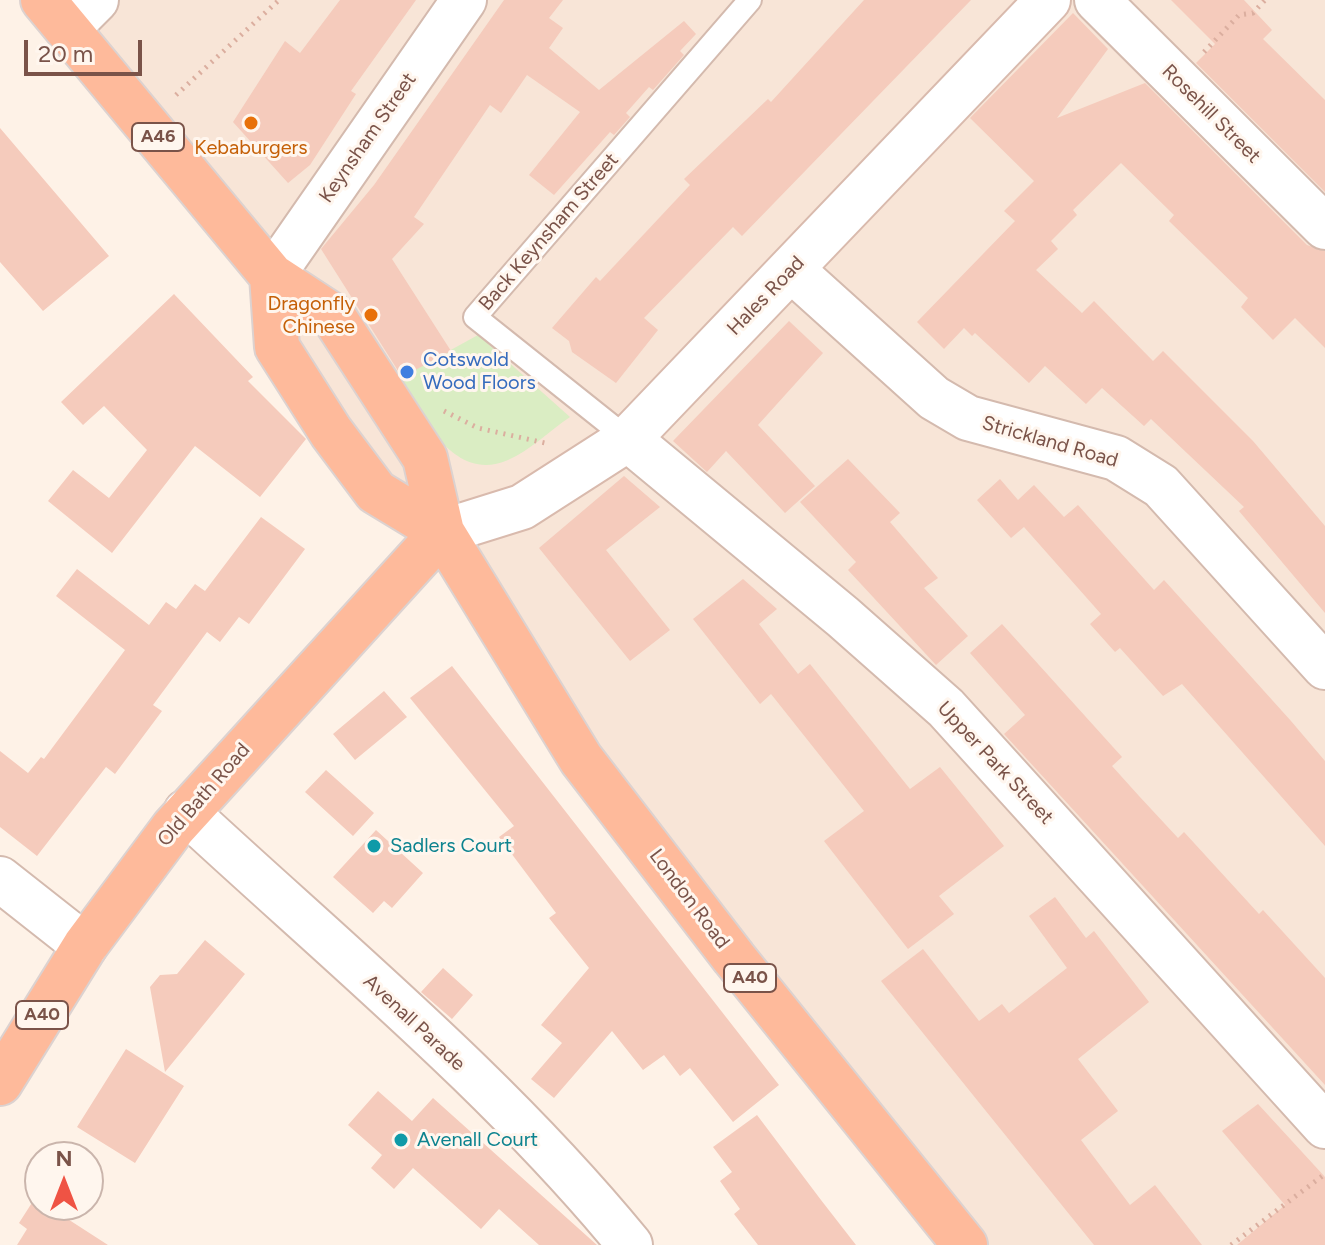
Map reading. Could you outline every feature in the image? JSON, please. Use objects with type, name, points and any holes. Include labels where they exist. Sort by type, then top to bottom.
[{"type":"highway","name":"London Road","points":[[69,9],[146,123],[272,276],[333,316],[425,458],[442,532],[581,759],[734,958],[965,1245]]},
{"type":"highway","name":"London Road","points":[[272,276],[277,347],[331,432],[376,492],[442,532]]},
{"type":"highway","name":"Old Bath Road","points":[[0,1083],[85,946],[186,812],[442,532]]},
{"type":"street","name":"Keynsham Street","points":[[272,276],[464,0]]},
{"type":"street","name":"Hales Road","points":[[442,532],[522,507],[616,448],[792,270],[1048,0]]},
{"type":"street","name":"Rosehill Street","points":[[1097,0],[1325,227]]},
{"type":"street","name":"Strickland Road","points":[[792,270],[934,398],[968,418],[1116,458],[1161,486],[1325,667]]},
{"type":"street","name":"Upper Park Street","points":[[616,448],[843,617],[946,708],[1325,1126]]},
{"type":"street","name":"Avenall Parade","points":[[186,812],[472,1076],[581,1185],[630,1245]]},
{"type":"street","points":[[0,879],[85,946]]},
{"type":"lane","name":"Back Keynsham Street","points":[[616,448],[475,317],[750,0]]},
{"type":"path","points":[[146,123],[279,0]]},
{"type":"path","points":[[1177,80],[1239,15],[1253,13],[1265,0]]},
{"type":"path","points":[[437,407],[478,428],[616,448]]},
{"type":"path","points":[[1231,1245],[1325,1174]]},
{"type":"shaded area","points":[[43,0],[1325,0],[1325,1245],[965,1245],[546,703],[331,432],[272,276]]},
{"type":"green space","points":[[478,335],[570,417],[516,456],[489,465],[471,463],[442,442],[398,379]]},
{"type":"building","points":[[340,0],[416,0],[351,91],[356,94],[310,165],[288,183],[233,122],[285,41],[300,53]]},
{"type":"building","points":[[504,0],[563,0],[549,18],[563,28],[549,48],[599,90],[684,21],[696,34],[680,51],[684,55],[653,90],[649,87],[626,113],[630,117],[614,135],[610,132],[554,195],[529,175],[580,112],[527,75],[501,113],[490,105],[414,217],[424,224],[392,259],[451,351],[402,377],[321,249],[374,185]]},
{"type":"building","points":[[864,0],[971,0],[742,236],[733,227],[644,318],[658,330],[616,383],[572,352],[569,341],[552,328],[596,277],[600,281],[690,185],[684,179],[768,99],[771,102]]},
{"type":"building","points":[[1171,0],[1244,0],[1272,30],[1263,39],[1325,100],[1325,192],[1196,63],[1215,44]]},
{"type":"building","points":[[1073,13],[1108,49],[1057,118],[1145,83],[1307,245],[1325,251],[1325,348],[1295,318],[1273,340],[1241,307],[1248,298],[1169,221],[1174,215],[1121,163],[1073,210],[1077,215],[1051,241],[1058,249],[1036,270],[1082,313],[1094,301],[1153,361],[1163,351],[1253,441],[1325,526],[1325,613],[1239,511],[1244,507],[1151,419],[1144,426],[1102,388],[1086,404],[1045,366],[1029,383],[975,333],[972,336],[964,328],[944,349],[917,322],[1015,221],[1004,211],[1034,181],[970,118]]},
{"type":"building","points":[[0,128],[109,256],[43,311],[0,262]]},
{"type":"building","points":[[174,294],[253,377],[248,381],[306,439],[260,497],[195,446],[112,553],[48,501],[73,470],[109,498],[147,450],[104,406],[83,425],[61,402]]},
{"type":"building","points":[[789,321],[823,353],[758,425],[815,486],[785,513],[726,451],[707,472],[673,441]]},
{"type":"building","points":[[848,459],[900,513],[890,522],[938,578],[924,588],[968,636],[936,665],[848,570],[856,562],[800,502]]},
{"type":"building","points":[[624,476],[660,507],[606,550],[670,630],[630,661],[539,548]]},
{"type":"building","points":[[1000,479],[1018,500],[1034,485],[1064,517],[1078,505],[1154,590],[1164,580],[1291,721],[1325,761],[1325,846],[1182,684],[1163,696],[1120,648],[1115,652],[1090,624],[1101,614],[1024,527],[1011,538],[977,500]]},
{"type":"building","points":[[261,517],[305,549],[249,624],[239,617],[220,642],[207,632],[153,705],[162,711],[115,774],[106,767],[37,856],[0,827],[0,751],[28,773],[41,757],[44,759],[125,650],[56,596],[77,569],[149,625],[166,602],[176,609],[195,584],[205,591]]},
{"type":"building","points":[[743,579],[777,609],[759,624],[798,674],[810,664],[910,789],[940,767],[1004,846],[939,896],[954,914],[908,949],[824,841],[864,811],[771,694],[760,704],[693,619]]},
{"type":"building","points":[[1002,624],[1122,757],[1112,766],[1139,796],[1178,838],[1184,832],[1259,914],[1263,910],[1325,978],[1325,1085],[1004,734],[1025,715],[970,653]]},
{"type":"building","points":[[452,666],[779,1085],[733,1122],[690,1068],[680,1076],[664,1055],[643,1070],[612,1031],[554,1098],[531,1079],[562,1043],[541,1025],[589,968],[549,918],[556,913],[499,837],[514,826],[410,698]]},
{"type":"building","points":[[384,691],[407,717],[355,760],[333,734]]},
{"type":"building","points":[[326,770],[374,813],[353,836],[305,792]]},
{"type":"building","name":"Sadlers Court","points":[[376,830],[423,873],[392,908],[384,901],[373,913],[333,877]]},
{"type":"building","points":[[1055,897],[1086,938],[1094,931],[1149,1002],[1078,1059],[1118,1111],[1081,1140],[1130,1205],[1155,1185],[1202,1245],[1094,1245],[881,981],[923,949],[979,1021],[1002,1004],[1009,1013],[1067,968],[1029,916]]},
{"type":"building","points":[[205,940],[245,974],[165,1072],[150,987],[160,975],[177,974]]},
{"type":"building","points":[[443,968],[473,995],[452,1019],[421,992]]},
{"type":"building","points":[[126,1049],[184,1086],[135,1163],[77,1127]]},
{"type":"building","points":[[378,1091],[412,1121],[433,1098],[597,1245],[539,1245],[499,1209],[481,1229],[413,1168],[394,1189],[371,1168],[382,1155],[348,1125]]},
{"type":"building","points":[[1258,1104],[1325,1177],[1325,1245],[1237,1245],[1285,1205],[1222,1131]]},
{"type":"building","points":[[757,1115],[856,1245],[758,1245],[734,1214],[740,1209],[720,1181],[732,1172],[713,1147]]},
{"type":"building","points":[[24,1215],[24,1221],[71,1221],[108,1245],[17,1245],[27,1229],[19,1223]]},
{"type":"place","name":"Kebaburgers","points":[[251,123]]},
{"type":"place","name":"Dragonfly Chinese","points":[[371,315]]},
{"type":"place","name":"Cotswold Wood Floors","points":[[407,372]]},
{"type":"place","name":"Sadlers Court","points":[[374,846]]},
{"type":"place","name":"Avenall Court","points":[[401,1140]]}]
